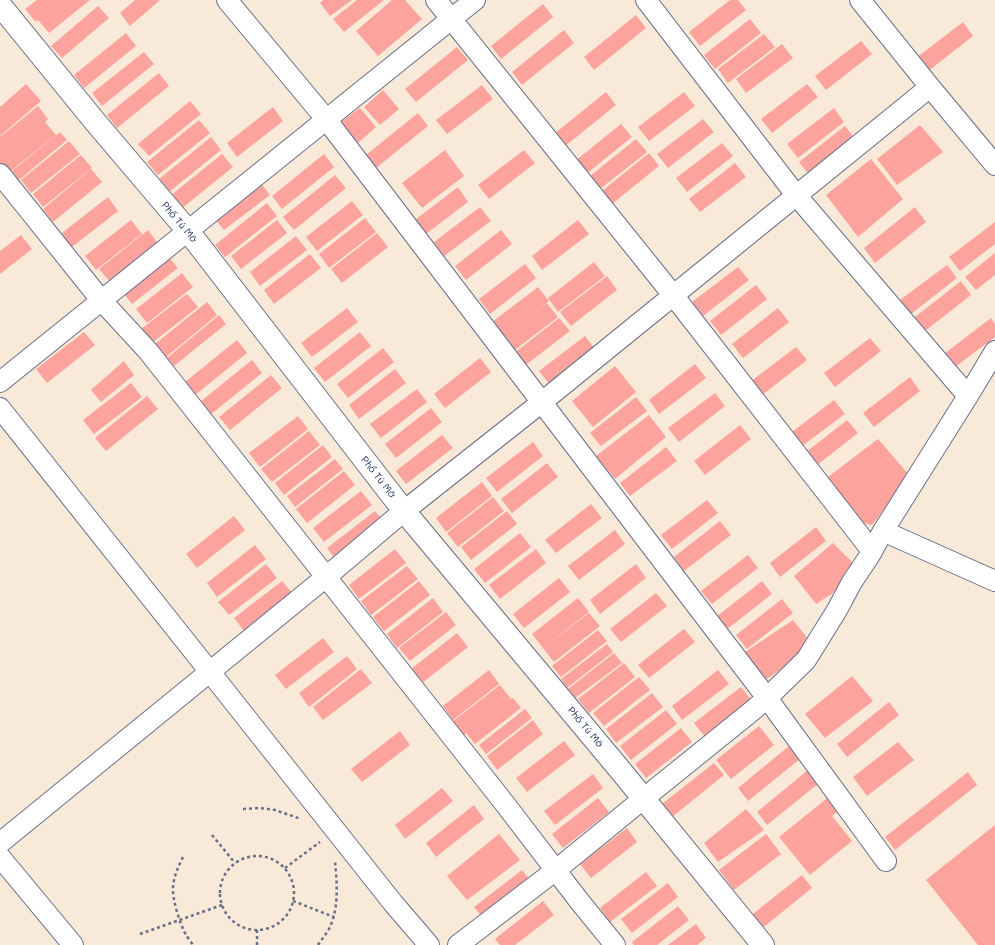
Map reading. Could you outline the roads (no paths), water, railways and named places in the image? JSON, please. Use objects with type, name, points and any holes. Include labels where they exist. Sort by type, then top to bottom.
[{"type":"main road","name":"Phố Tú Mỡ","points":[[0,5],[97,124],[188,231],[404,511],[763,945]]},
{"type":"street","points":[[227,0],[326,119],[767,698],[886,861]]},
{"type":"street","points":[[436,0],[673,295],[872,551]]},
{"type":"street","points":[[0,382],[475,0]]},
{"type":"street","points":[[646,0],[796,195],[968,396]]},
{"type":"street","points":[[860,0],[995,165]]},
{"type":"street","points":[[0,843],[326,577],[404,511],[542,402],[930,87]]},
{"type":"street","points":[[0,174],[101,300],[148,351],[615,945]]},
{"type":"street","points":[[458,945],[556,870],[752,711],[806,660],[883,531],[995,351]]},
{"type":"street","points":[[0,408],[428,945]]},
{"type":"street","points":[[883,531],[995,581]]},
{"type":"street","points":[[0,857],[73,945]]}]
